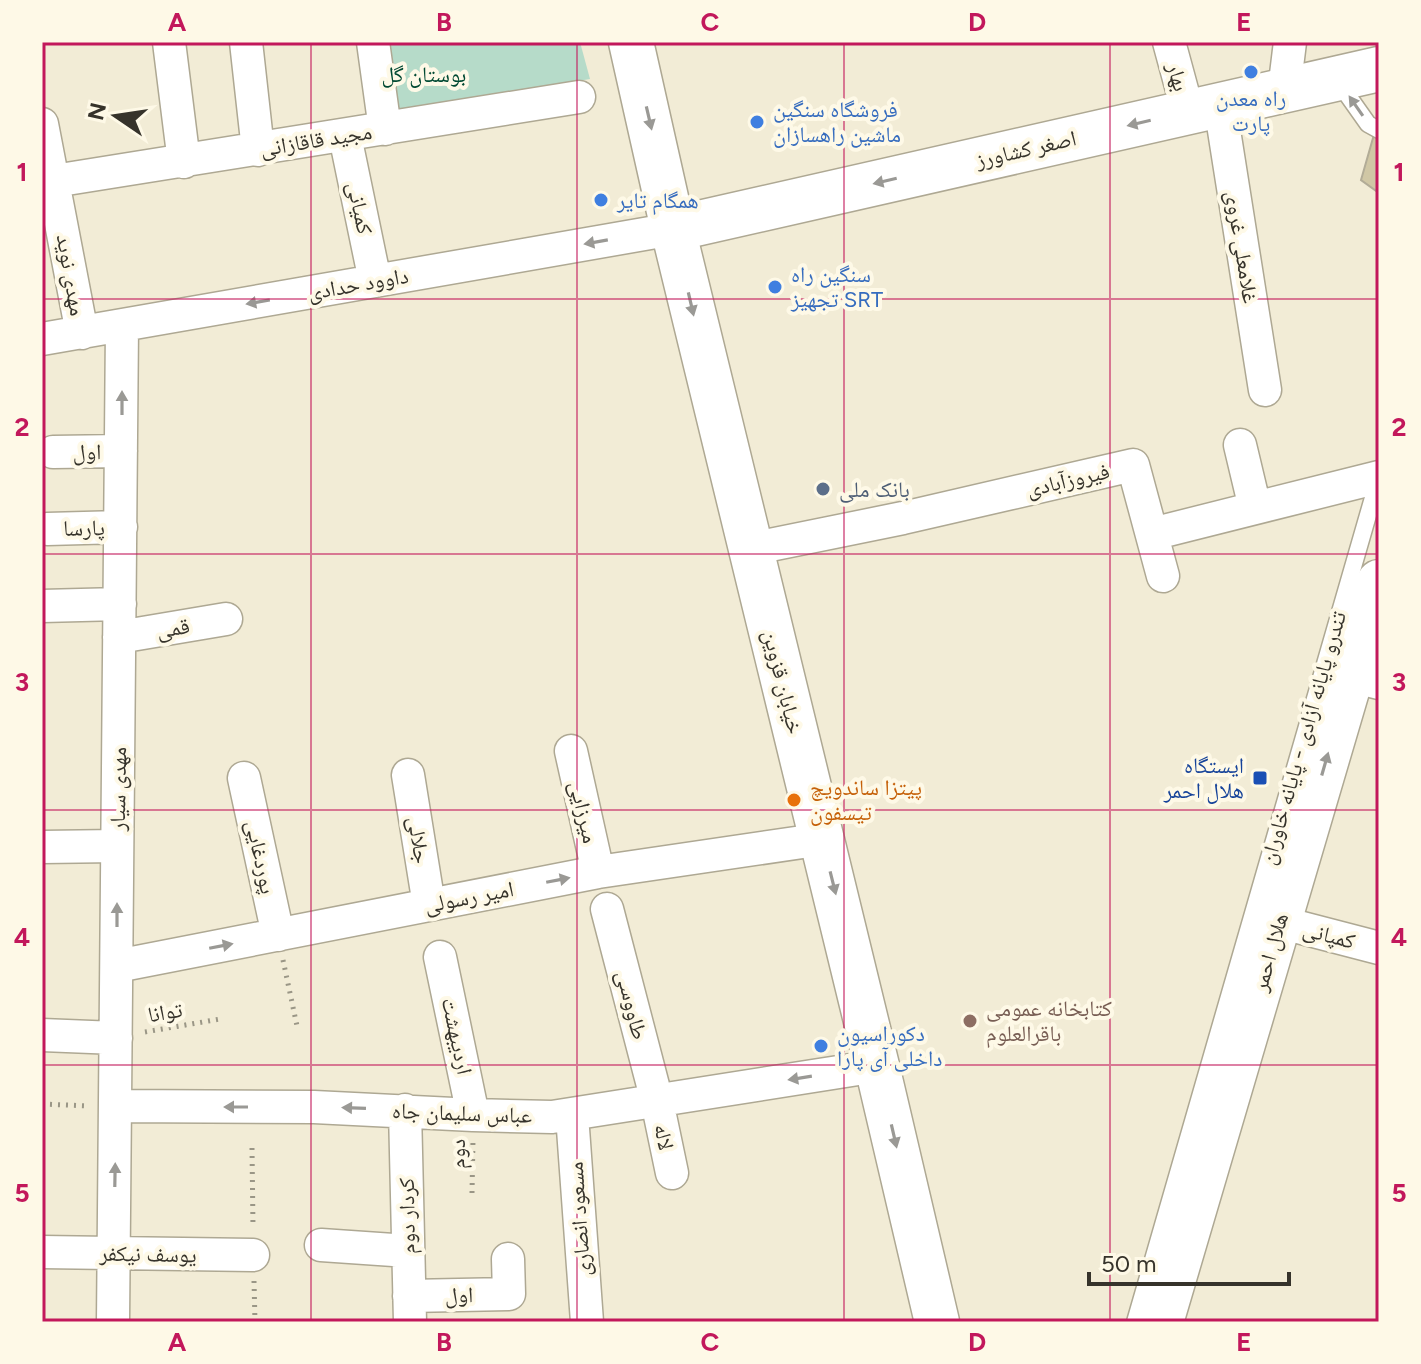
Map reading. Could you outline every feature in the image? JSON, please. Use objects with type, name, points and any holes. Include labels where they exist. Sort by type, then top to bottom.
[{"type":"main road","name":"خیابان قزوین","points":[[631,42],[673,229],[823,839],[937,1322]]},
{"type":"main road","name":"اصغر کشاورز","points":[[673,229],[1379,69]]},
{"type":"main road","name":"هلال احمر","points":[[1161,1322],[1279,922],[1365,679],[1379,583]]},
{"type":"street","points":[[169,42],[184,162]]},
{"type":"street","points":[[246,42],[258,150]]},
{"type":"street","points":[[373,42],[385,129]]},
{"type":"street","name":"بهار","points":[[1169,42],[1204,109]]},
{"type":"street","points":[[1284,91],[1290,42]]},
{"type":"street","name":"مجید قاقازانی","points":[[54,181],[579,97]]},
{"type":"street","name":"غلامعلی غروی","points":[[1204,109],[1265,390]]},
{"type":"street","name":"مهدی نوید","points":[[42,124],[82,333]]},
{"type":"street","name":"کمیانی","points":[[345,136],[375,281]]},
{"type":"street","name":"داوود حدادی","points":[[42,339],[673,229]]},
{"type":"street","name":"مهدی سیار","points":[[113,1322],[122,326]]},
{"type":"street","points":[[1240,445],[1255,508]]},
{"type":"street","name":"اول","points":[[53,452],[121,451]]},
{"type":"street","name":"فیروزآبادی","points":[[750,549],[903,518],[1133,465],[1152,534]]},
{"type":"street","points":[[1163,576],[1152,534],[1379,477]]},
{"type":"street","name":"پارسا","points":[[47,529],[121,527]]},
{"type":"street","points":[[42,606],[120,604]]},
{"type":"street","name":"قمی","points":[[119,637],[226,619]]},
{"type":"street","name":"میرزایی","points":[[571,751],[598,872]]},
{"type":"street","name":"جلالی","points":[[408,775],[429,905]]},
{"type":"street","name":"پوردغایی","points":[[244,778],[278,935]]},
{"type":"street","name":"امیر رسولی","points":[[117,966],[598,872],[823,839]]},
{"type":"street","points":[[42,847],[117,846]]},
{"type":"street","name":"طاووسی","points":[[607,909],[657,1101]]},
{"type":"street","name":"کمپانی","points":[[1279,922],[1379,948]]},
{"type":"street","name":"اردیبهشت","points":[[440,957],[473,1115]]},
{"type":"street","points":[[42,1035],[116,1038]]},
{"type":"street","name":"عباس سلیمان جاه","points":[[115,1106],[314,1107],[473,1115],[572,1115],[877,1066]]},
{"type":"street","name":"لاله","points":[[657,1101],[672,1173]]},
{"type":"street","name":"کردار دوم","points":[[405,1110],[410,1309]]},
{"type":"street","name":"مسعود انصاری","points":[[572,1115],[587,1322]]},
{"type":"street","points":[[321,1245],[408,1251]]},
{"type":"street","name":"یوسف نیکفر","points":[[42,1252],[253,1255]]},
{"type":"street","name":"اول","points":[[410,1309],[509,1294],[508,1259]]},
{"type":"lane","points":[[1336,79],[1368,124],[1379,130]]},
{"type":"lane","name":"تندرو پایانه آزادی - پایانه خاوران","points":[[1135,1322],[1379,477]]},
{"type":"path","points":[[278,935],[297,1026]]},
{"type":"path","name":"توانا","points":[[116,1038],[220,1019]]},
{"type":"path","points":[[42,1104],[115,1106]]},
{"type":"path","name":"دوم","points":[[472,1193],[473,1115]]},
{"type":"green space","name":"بوستان گل","points":[[387,42],[580,42],[590,79],[395,111]]},
{"type":"building","points":[[1379,117],[1379,193],[1361,180]]},
{"type":"place","name":"راه معدن پارت","points":[[1251,72]]},
{"type":"place","name":"فروشگاه سنگین ماشین راهسازان","points":[[757,122]]},
{"type":"place","name":"همگام تایر","points":[[601,200]]},
{"type":"place","name":"سنگین راه تجهیز SRT","points":[[775,287]]},
{"type":"place","name":"بانک ملی","points":[[823,489]]},
{"type":"place","name":"ایستگاه هلال احمر","points":[[1260,778]]},
{"type":"place","name":"پیتزا ساندویچ تیسفون","points":[[794,800]]},
{"type":"place","name":"کتابخانه عمومی باقرالعلوم","points":[[970,1021]]},
{"type":"place","name":"دکوراسیون داخلی آی پارا","points":[[821,1046]]}]
